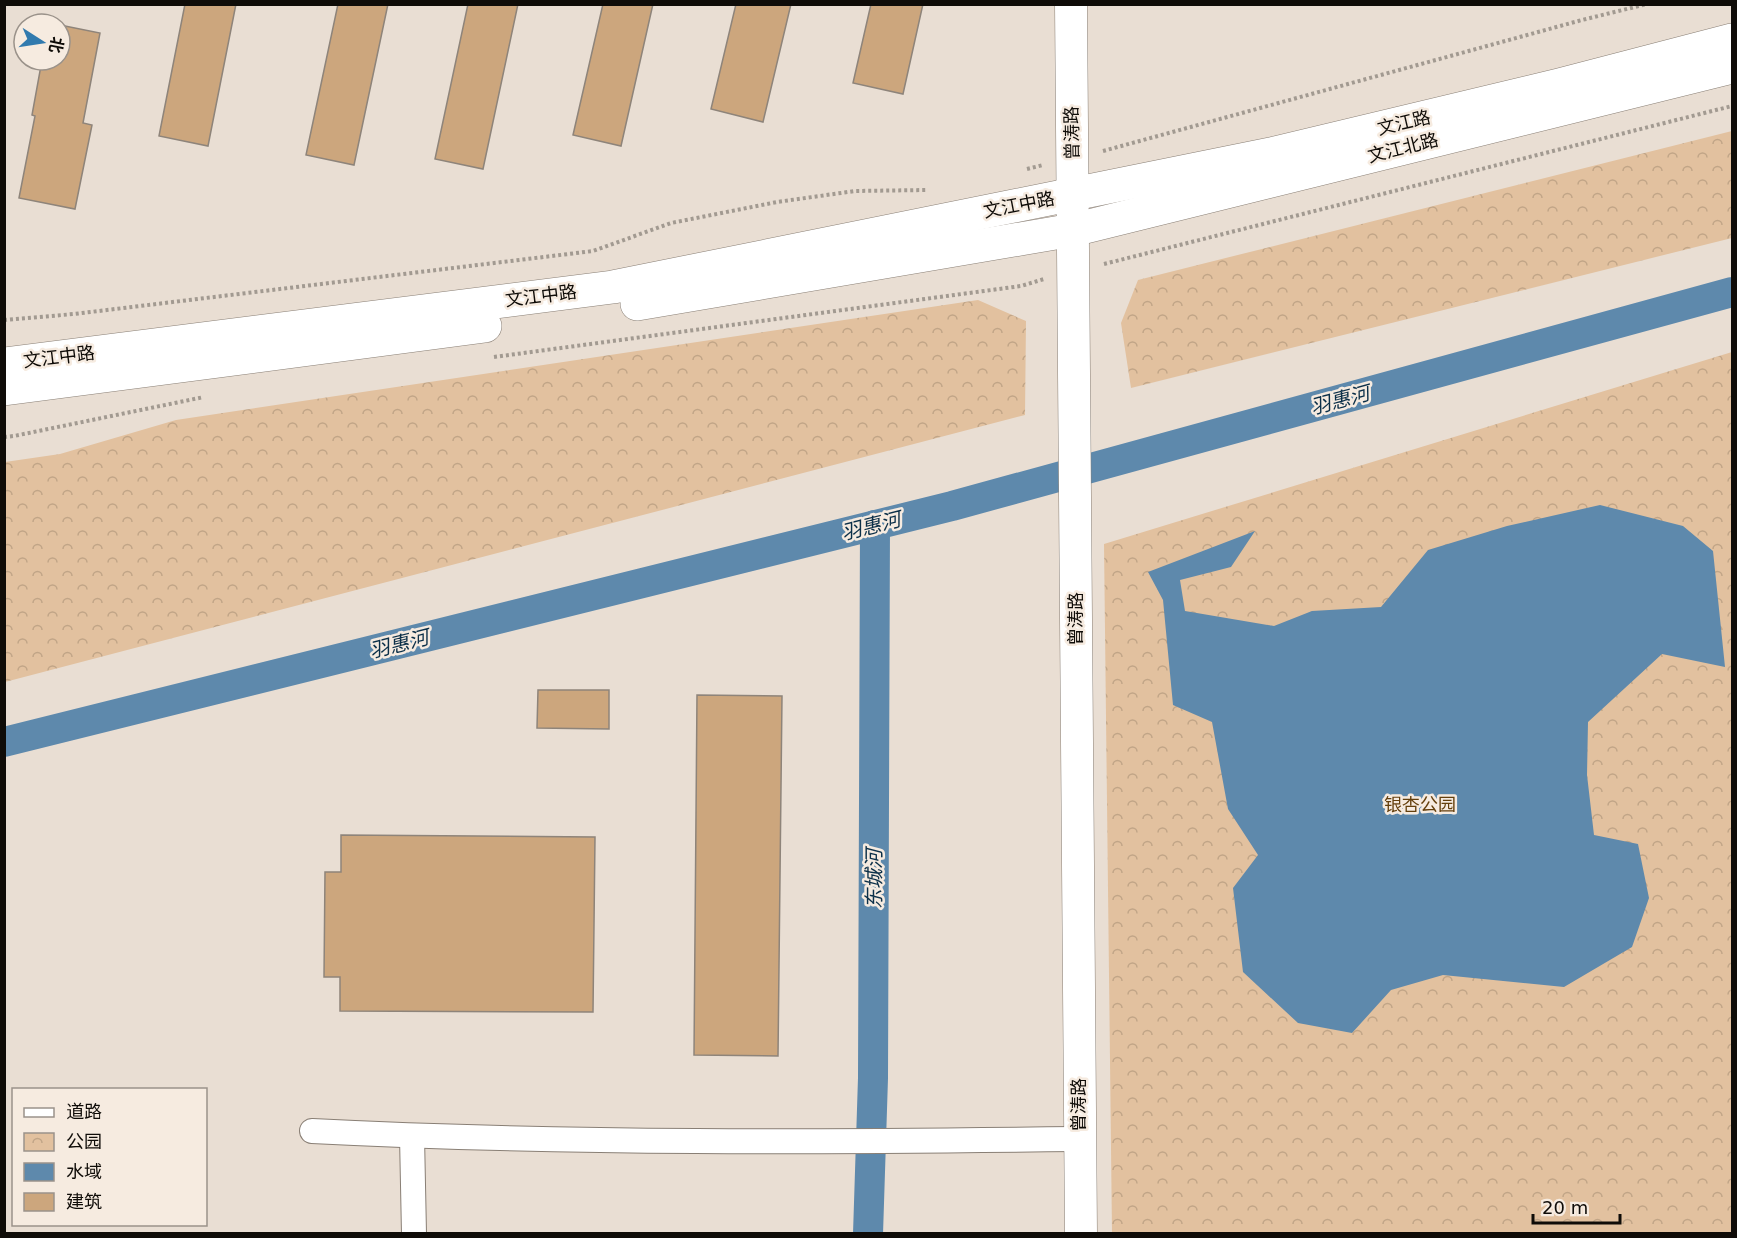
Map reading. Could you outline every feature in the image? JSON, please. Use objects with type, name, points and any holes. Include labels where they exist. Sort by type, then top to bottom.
[{"type":"main road","name":"文江路","points":[[1073,194],[1271,154],[1548,88],[1732,40]]},
{"type":"main road","name":"文江北路","points":[[1073,230],[1732,67]]},
{"type":"main road","name":"文江中路","points":[[4,364],[613,287],[1073,194]]},
{"type":"main road","name":"文江中路","points":[[4,389],[593,312],[1073,230]]},
{"type":"street","name":"曾涛路","points":[[1071,4],[1081,1233]]},
{"type":"street","points":[[312,1131],[412,1136],[718,1141],[1079,1139]]},
{"type":"street","points":[[412,1136],[414,1233]]},
{"type":"path","points":[[1016,172],[1200,126],[1647,4]]},
{"type":"path","points":[[4,320],[593,251],[671,223],[777,202],[855,192],[938,190]]},
{"type":"green space","points":[[1732,131],[1732,238],[1131,388],[1121,323],[1138,280]]},
{"type":"green space","points":[[978,300],[1026,321],[1025,415],[5,682],[5,462],[60,454],[176,420]]},
{"type":"green space","name":"银杏公园","points":[[1732,352],[1732,1233],[1112,1233],[1104,544]]},
{"type":"water","points":[[1600,505],[1683,526],[1713,551],[1725,667],[1662,654],[1588,722],[1587,775],[1594,835],[1638,844],[1649,898],[1632,947],[1564,987],[1443,975],[1391,990],[1352,1033],[1298,1023],[1243,972],[1233,888],[1258,855],[1228,809],[1212,722],[1173,705],[1163,600],[1148,572],[1255,531],[1231,567],[1180,580],[1185,611],[1274,626],[1312,611],[1381,607],[1428,550],[1507,526]]},
{"type":"building","points":[[185,4],[236,4],[208,146],[159,136]]},
{"type":"building","points":[[338,4],[388,4],[354,165],[306,155]]},
{"type":"building","points":[[468,4],[518,4],[483,169],[435,159]]},
{"type":"building","points":[[603,4],[653,4],[621,146],[573,135]]},
{"type":"building","points":[[736,4],[791,4],[763,122],[711,109]]},
{"type":"building","points":[[871,4],[923,4],[903,94],[853,83]]},
{"type":"building","points":[[72,27],[100,33],[83,123],[92,125],[75,209],[19,198],[35,116],[32,115],[40,72],[72,72]]},
{"type":"building","points":[[538,690],[609,690],[609,729],[537,728]]},
{"type":"building","points":[[697,695],[782,696],[778,1056],[694,1055]]},
{"type":"building","points":[[341,835],[595,837],[593,1012],[340,1011],[340,977],[324,977],[325,872],[341,872]]},
{"type":"waterway","name":"羽惠河","points":[[4,742],[952,506],[1732,292]]},
{"type":"waterway","name":"东城河","points":[[868,1234],[873,1078],[875,525]]}]
